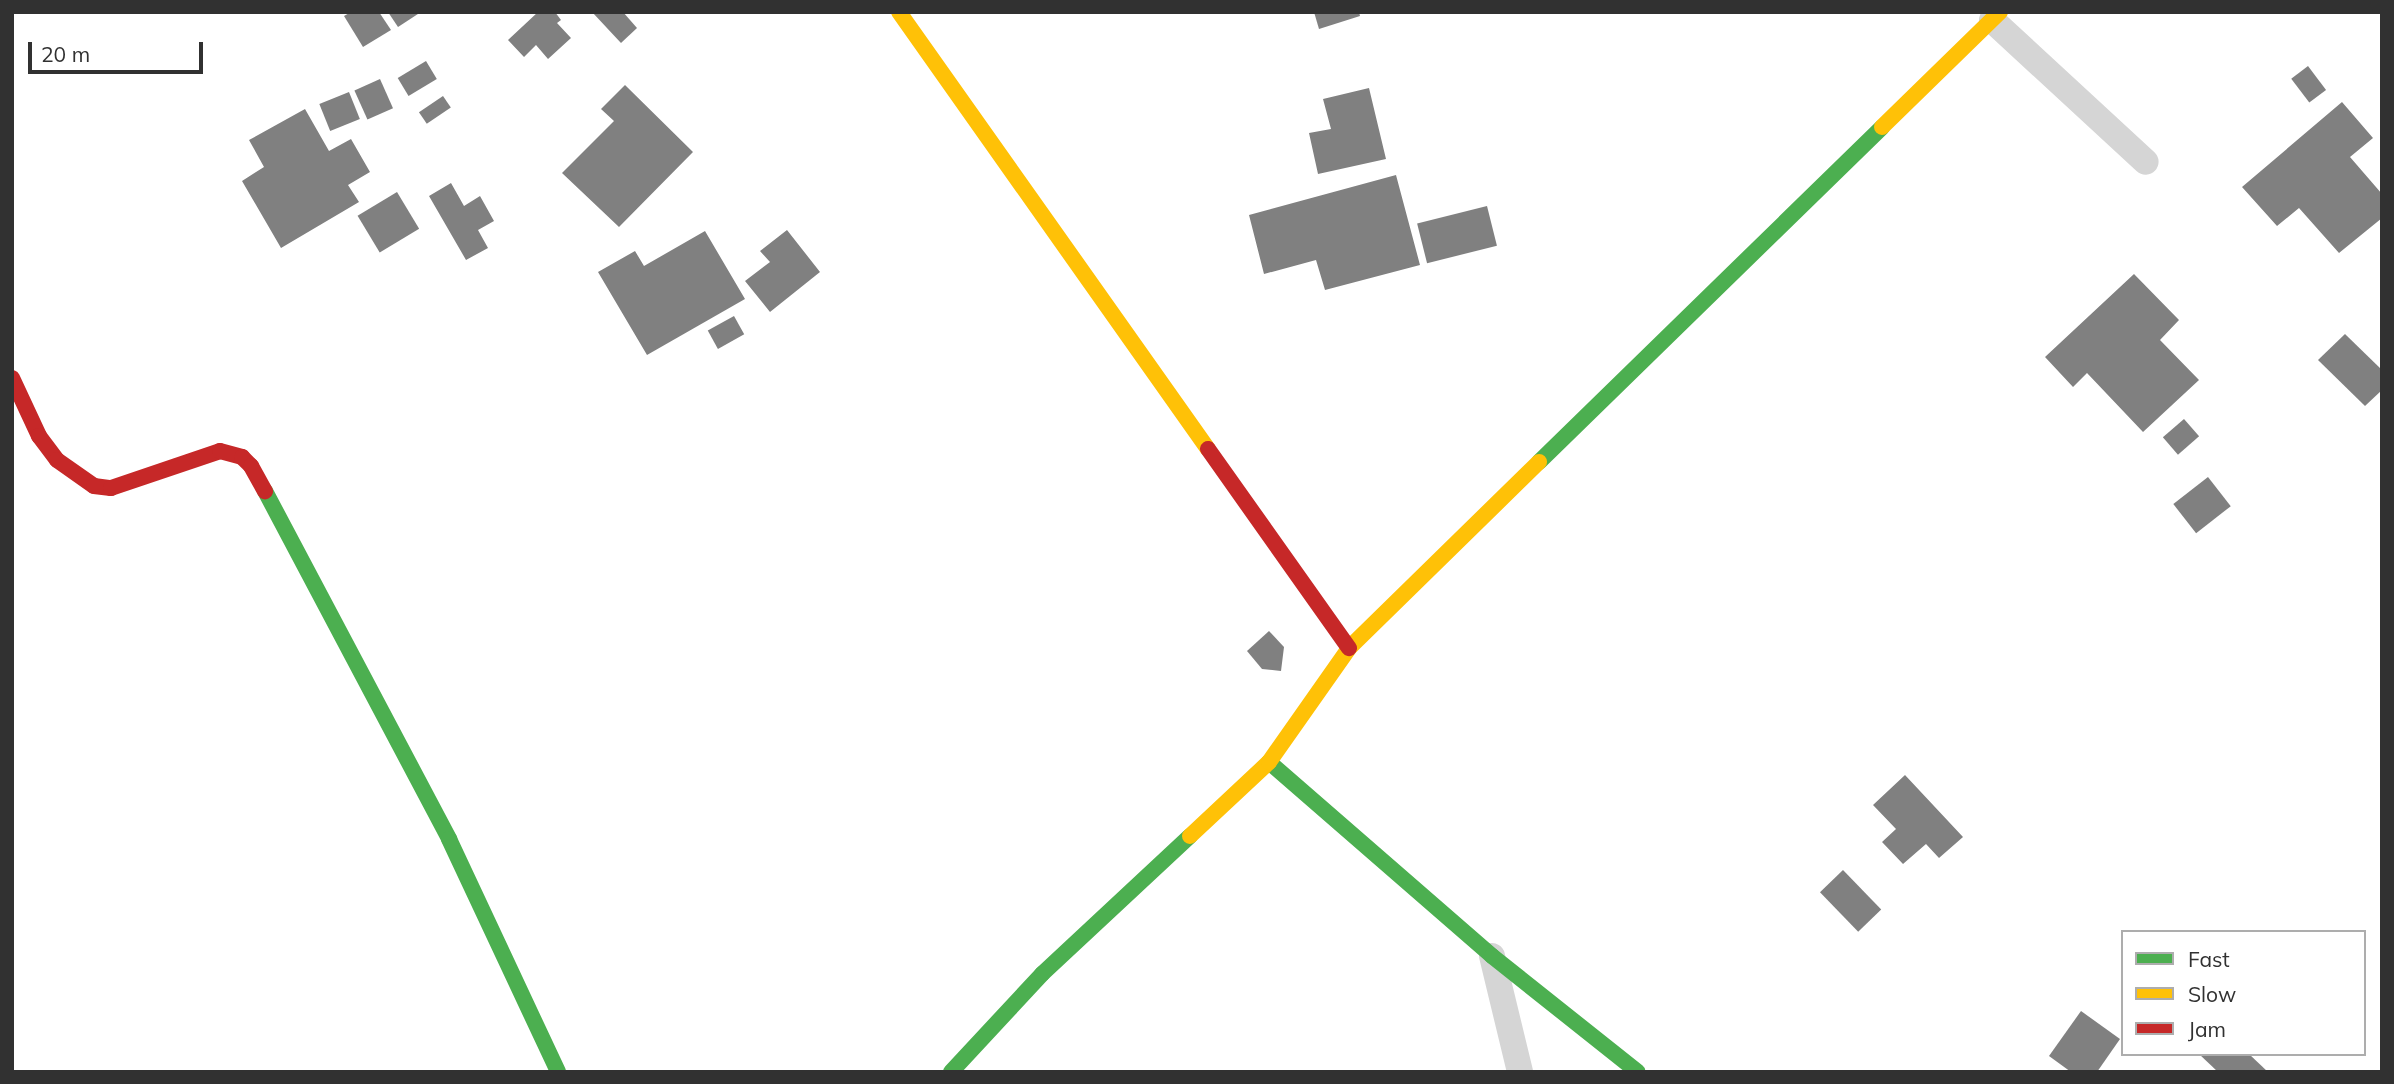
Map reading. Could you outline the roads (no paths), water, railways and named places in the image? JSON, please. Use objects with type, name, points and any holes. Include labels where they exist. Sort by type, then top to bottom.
[{"type":"street","points":[[899,12],[1349,648]]},
{"type":"street","points":[[951,1072],[1042,974],[1269,762],[1349,648],[1996,16]]},
{"type":"street","points":[[12,378],[39,436],[51,452],[72,473],[94,486],[111,488],[220,451],[242,457],[251,466],[449,839],[558,1072]]},
{"type":"street","points":[[1269,762],[1492,956],[1638,1072]]},
{"type":"lane","points":[[1996,16],[2146,162]]},
{"type":"lane","points":[[1492,956],[1520,1072]]}]
